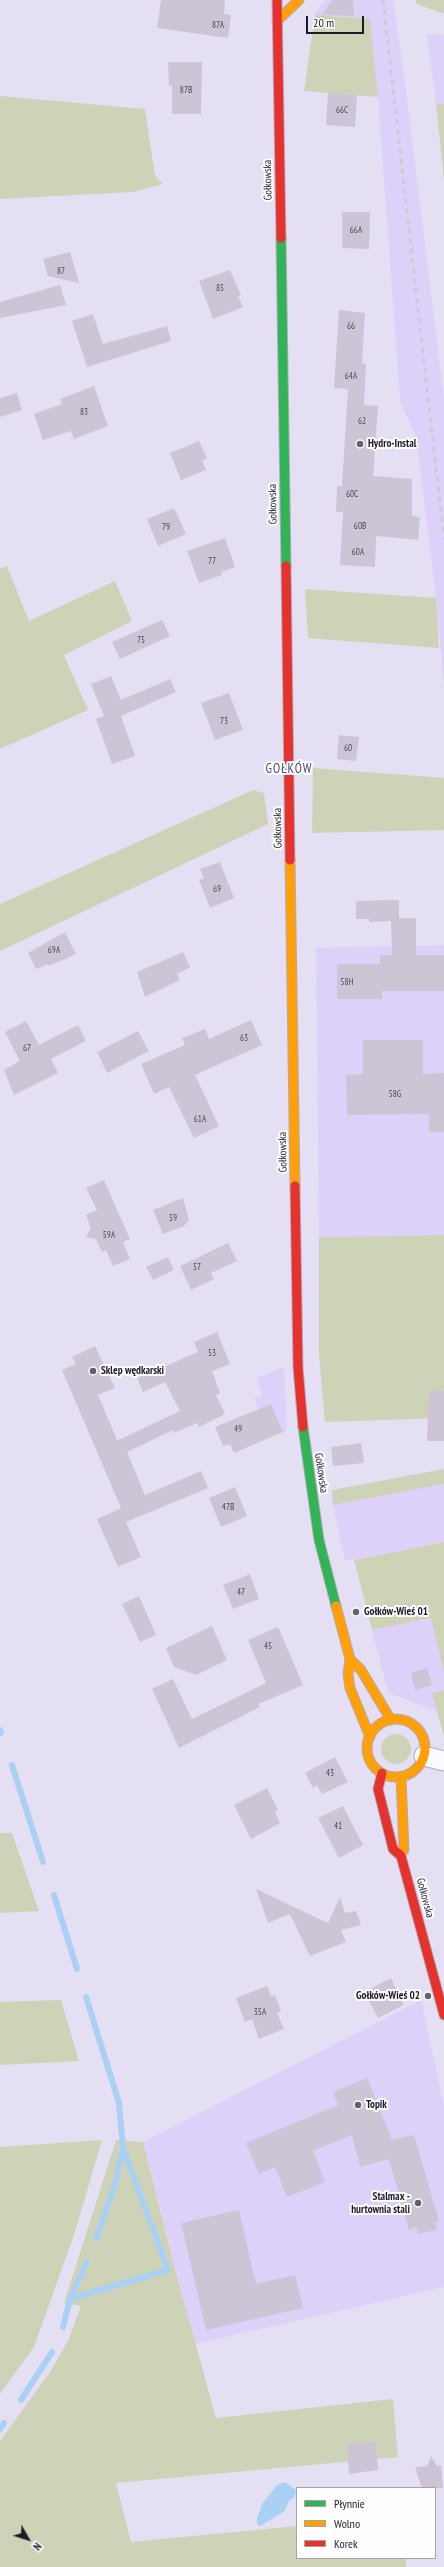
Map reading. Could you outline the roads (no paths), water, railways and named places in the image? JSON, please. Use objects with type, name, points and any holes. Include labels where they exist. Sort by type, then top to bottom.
[{"type":"street","name":"Gołkowska","points":[[277,0],[298,1367],[306,1455],[318,1533],[350,1659],[348,1674],[350,1688],[370,1737]]},
{"type":"street","points":[[277,21],[299,0]]},
{"type":"street","name":"Gołkowska","points":[[350,1659],[361,1670],[391,1720]]},
{"type":"street","points":[[391,1720],[405,1721],[418,1729],[423,1737],[424,1756],[414,1772],[396,1778],[382,1773],[372,1764],[368,1757],[367,1748],[370,1737],[378,1726],[391,1720]]},
{"type":"street","points":[[424,1756],[444,1761]]},
{"type":"street","name":"Gołkowska","points":[[382,1773],[378,1789],[393,1849],[401,1856],[444,2015]]},
{"type":"street","name":"Gołkowska","points":[[401,1777],[404,1849],[401,1856]]},
{"type":"water","points":[[285,2482],[296,2490],[295,2497],[289,2501],[285,2511],[260,2526],[257,2524],[257,2519],[262,2504],[277,2485]]},
{"type":"waterway","points":[[12,1765],[43,1862]]},
{"type":"waterway","points":[[54,1895],[77,1969]]},
{"type":"waterway","points":[[86,1997],[119,2103],[123,2147],[116,2181],[96,2239]]},
{"type":"waterway","points":[[70,2299],[168,2270],[123,2148]]},
{"type":"waterway","points":[[63,2327],[70,2299],[87,2262]]},
{"type":"waterway","points":[[21,2400],[52,2352]]},
{"type":"waterway","points":[[0,2429],[4,2423]]},
{"type":"railway","points":[[383,0],[444,539]]},
{"type":"place","name":"Hydro-Instal","points":[[360,444]]},
{"type":"place","name":"Sklep wędkarski","points":[[93,1371]]},
{"type":"place","name":"Gołków-Wieś 01","points":[[356,1612]]},
{"type":"place","name":"Gołków-Wieś 02","points":[[428,1996]]},
{"type":"place","name":"Topik","points":[[358,2105]]},
{"type":"place","name":"Stalmax - hurtownia stali","points":[[418,2203]]},
{"type":"district","name":"GOŁKÓW","points":[[289,769]]}]
